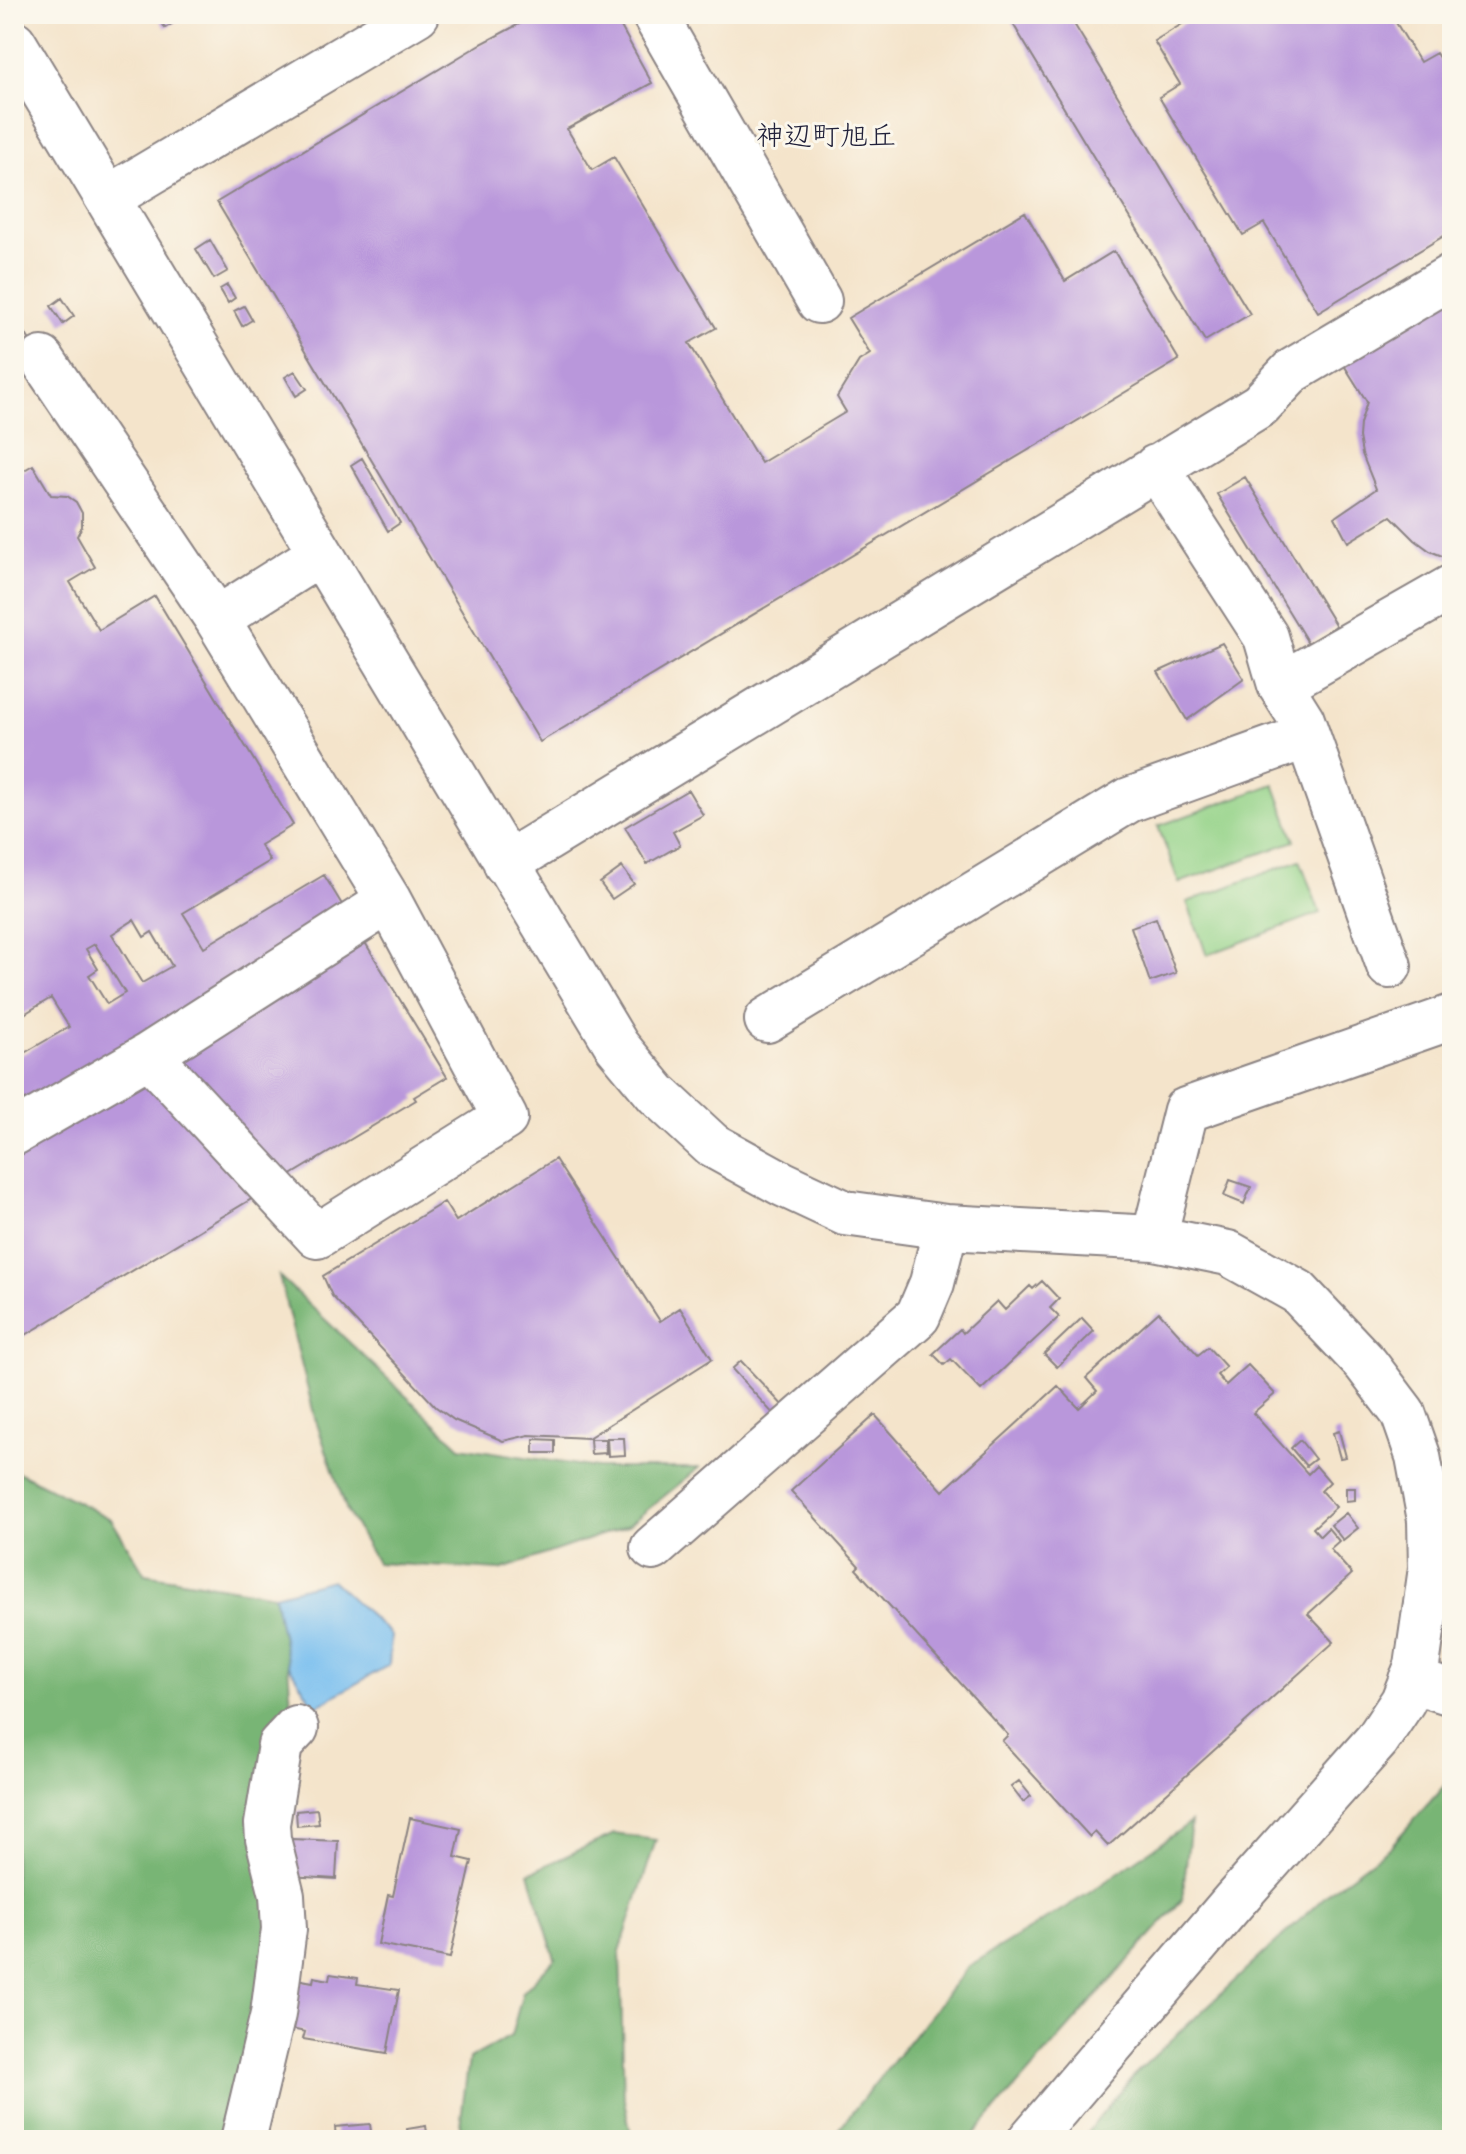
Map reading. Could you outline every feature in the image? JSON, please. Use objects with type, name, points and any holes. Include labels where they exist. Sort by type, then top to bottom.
[{"type":"street","points":[[108,198],[417,14]]},
{"type":"street","points":[[654,14],[819,301]]},
{"type":"street","points":[[14,43],[617,1046],[657,1094],[712,1145],[783,1184],[845,1213],[946,1227],[1154,1238],[1228,1253],[1298,1292],[1366,1364],[1403,1413],[1421,1468],[1430,1520],[1431,1568],[1420,1651],[1432,1687],[1403,1701],[1377,1740],[1233,1902],[1030,2140]]},
{"type":"street","points":[[506,864],[1260,405],[1292,371],[1452,276]]},
{"type":"street","points":[[42,359],[217,619],[389,901],[505,1118],[317,1236],[149,1055]]},
{"type":"street","points":[[1156,467],[1266,637],[1280,685],[1302,720],[1389,966]]},
{"type":"street","points":[[217,619],[320,554]]},
{"type":"street","points":[[1280,685],[1452,587]]},
{"type":"street","points":[[767,1020],[1129,800],[1307,736]]},
{"type":"street","points":[[14,1133],[149,1055],[389,901]]},
{"type":"street","points":[[1154,1238],[1186,1110],[1452,1017]]},
{"type":"street","points":[[653,1548],[918,1316],[932,1283],[946,1227]]},
{"type":"street","points":[[243,2140],[273,2014],[284,1929],[282,1895],[267,1824],[280,1745],[296,1728]]},
{"type":"green space","points":[[1274,784],[1295,841],[1179,883],[1158,826]]},
{"type":"green space","points":[[1300,860],[1320,913],[1207,955],[1187,902]]},
{"type":"green space","points":[[279,1276],[460,1447],[597,1468],[699,1468],[627,1526],[500,1570],[377,1563],[347,1511],[315,1418]]},
{"type":"green space","points":[[14,1470],[111,1519],[145,1574],[274,1595],[288,1664],[293,1733],[268,1937],[234,2133],[120,2139],[14,2128]]},
{"type":"green space","points":[[1452,1777],[1452,2140],[1081,2140],[1135,2074],[1333,1889],[1390,1847]]},
{"type":"green space","points":[[1191,1822],[1182,1900],[969,2140],[830,2140],[969,1966],[1089,1893]]},
{"type":"green space","points":[[614,1834],[656,1840],[620,1951],[624,2100],[632,2140],[458,2140],[469,2059],[511,2036],[523,1992],[555,1959],[529,1873]]},
{"type":"water","points":[[332,1580],[391,1635],[389,1665],[315,1707],[288,1664],[274,1595]]},
{"type":"building","points":[[157,14],[188,14],[165,28]]},
{"type":"building","points":[[538,14],[614,14],[652,83],[567,129],[592,170],[614,157],[716,328],[689,343],[761,463],[846,412],[837,397],[859,361],[870,354],[848,318],[1025,212],[1065,281],[1114,251],[1179,360],[540,742],[217,202],[481,44]]},
{"type":"building","points":[[1007,14],[1068,14],[1250,314],[1205,341]]},
{"type":"building","points":[[1199,14],[1406,14],[1395,21],[1420,62],[1436,53],[1452,79],[1452,231],[1318,312],[1264,223],[1243,235],[1159,97],[1180,84],[1154,41]]},
{"type":"building","points":[[210,240],[228,271],[214,279],[196,249]]},
{"type":"building","points":[[227,285],[235,298],[228,303],[220,289]]},
{"type":"building","points":[[1452,296],[1452,560],[1430,551],[1391,516],[1348,542],[1335,517],[1376,489],[1362,454],[1359,437],[1367,402],[1342,362]]},
{"type":"building","points":[[62,298],[74,316],[63,324],[51,306]]},
{"type":"building","points":[[244,306],[252,320],[242,326],[234,311]]},
{"type":"building","points":[[14,313],[34,348],[23,354],[14,340]]},
{"type":"building","points":[[295,371],[307,389],[296,396],[285,377]]},
{"type":"building","points":[[362,458],[400,523],[388,531],[351,465]]},
{"type":"building","points":[[33,465],[51,495],[67,496],[76,502],[82,513],[82,526],[77,536],[95,567],[70,582],[99,630],[155,596],[293,825],[260,845],[270,861],[183,913],[204,947],[324,875],[447,1077],[414,1097],[416,1100],[14,1342],[14,1059],[69,1027],[51,998],[14,1020],[14,476]],"holes":[[[134,920],[144,937],[152,932],[172,966],[142,983],[112,934]],[[95,944],[125,993],[107,1004],[89,975],[98,969],[86,949]]]},
{"type":"building","points":[[1245,477],[1336,626],[1308,643],[1217,494]]},
{"type":"building","points":[[1222,643],[1244,679],[1187,720],[1158,672]]},
{"type":"building","points":[[688,790],[703,815],[673,832],[680,845],[647,864],[625,827]]},
{"type":"building","points":[[622,867],[634,884],[612,899],[600,883]]},
{"type":"building","points":[[1156,918],[1176,973],[1150,982],[1131,927]]},
{"type":"building","points":[[555,1159],[660,1321],[680,1308],[712,1359],[588,1438],[529,1435],[503,1441],[454,1420],[436,1407],[332,1296],[323,1276],[444,1202],[456,1221]]},
{"type":"building","points":[[1230,1180],[1251,1187],[1244,1204],[1224,1196]]},
{"type":"building","points":[[1042,1281],[1059,1299],[1050,1308],[1059,1317],[981,1390],[951,1359],[944,1365],[933,1354],[960,1329],[963,1333],[997,1301],[1005,1310],[1030,1286],[1033,1289]]},
{"type":"building","points":[[1159,1312],[1198,1355],[1208,1347],[1226,1367],[1217,1375],[1226,1385],[1248,1365],[1275,1394],[1253,1413],[1308,1474],[1316,1466],[1330,1482],[1321,1491],[1336,1507],[1313,1528],[1320,1536],[1328,1528],[1339,1541],[1330,1549],[1352,1574],[1308,1614],[1334,1642],[1108,1846],[1095,1832],[1090,1837],[1002,1741],[1008,1735],[856,1569],[859,1566],[791,1491],[875,1415],[943,1491],[1058,1386],[1079,1408],[1097,1391],[1086,1378]]},
{"type":"building","points":[[1082,1318],[1094,1331],[1057,1367],[1044,1354]]},
{"type":"building","points":[[741,1361],[786,1409],[777,1418],[732,1369]]},
{"type":"building","points":[[1339,1431],[1346,1457],[1340,1458],[1333,1433]]},
{"type":"building","points":[[607,1438],[624,1438],[625,1455],[608,1456]]},
{"type":"building","points":[[534,1439],[555,1440],[555,1453],[534,1453]]},
{"type":"building","points":[[590,1439],[605,1439],[606,1453],[591,1454]]},
{"type":"building","points":[[1300,1440],[1315,1459],[1306,1466],[1291,1448]]},
{"type":"building","points":[[1346,1488],[1355,1488],[1355,1500],[1346,1501]]},
{"type":"building","points":[[1346,1513],[1358,1528],[1343,1540],[1331,1525]]},
{"type":"building","points":[[1019,1781],[1031,1796],[1023,1802],[1011,1787]]},
{"type":"building","points":[[317,1809],[319,1824],[297,1826],[296,1811]]},
{"type":"building","points":[[410,1818],[461,1829],[455,1857],[472,1861],[450,1958],[378,1944],[388,1895],[393,1896]]},
{"type":"building","points":[[291,1839],[338,1841],[336,1879],[290,1876]]},
{"type":"building","points":[[330,1974],[358,1978],[357,1984],[399,1990],[387,2053],[303,2039],[305,2032],[287,2028],[296,1979],[313,1982],[314,1977],[329,1980]]},
{"type":"building","points":[[370,2124],[372,2140],[336,2140],[335,2127]]},
{"type":"building","points":[[426,2126],[428,2140],[408,2140],[407,2129]]},
{"type":"district","name":"神辺町旭丘","points":[[826,136]]}]
